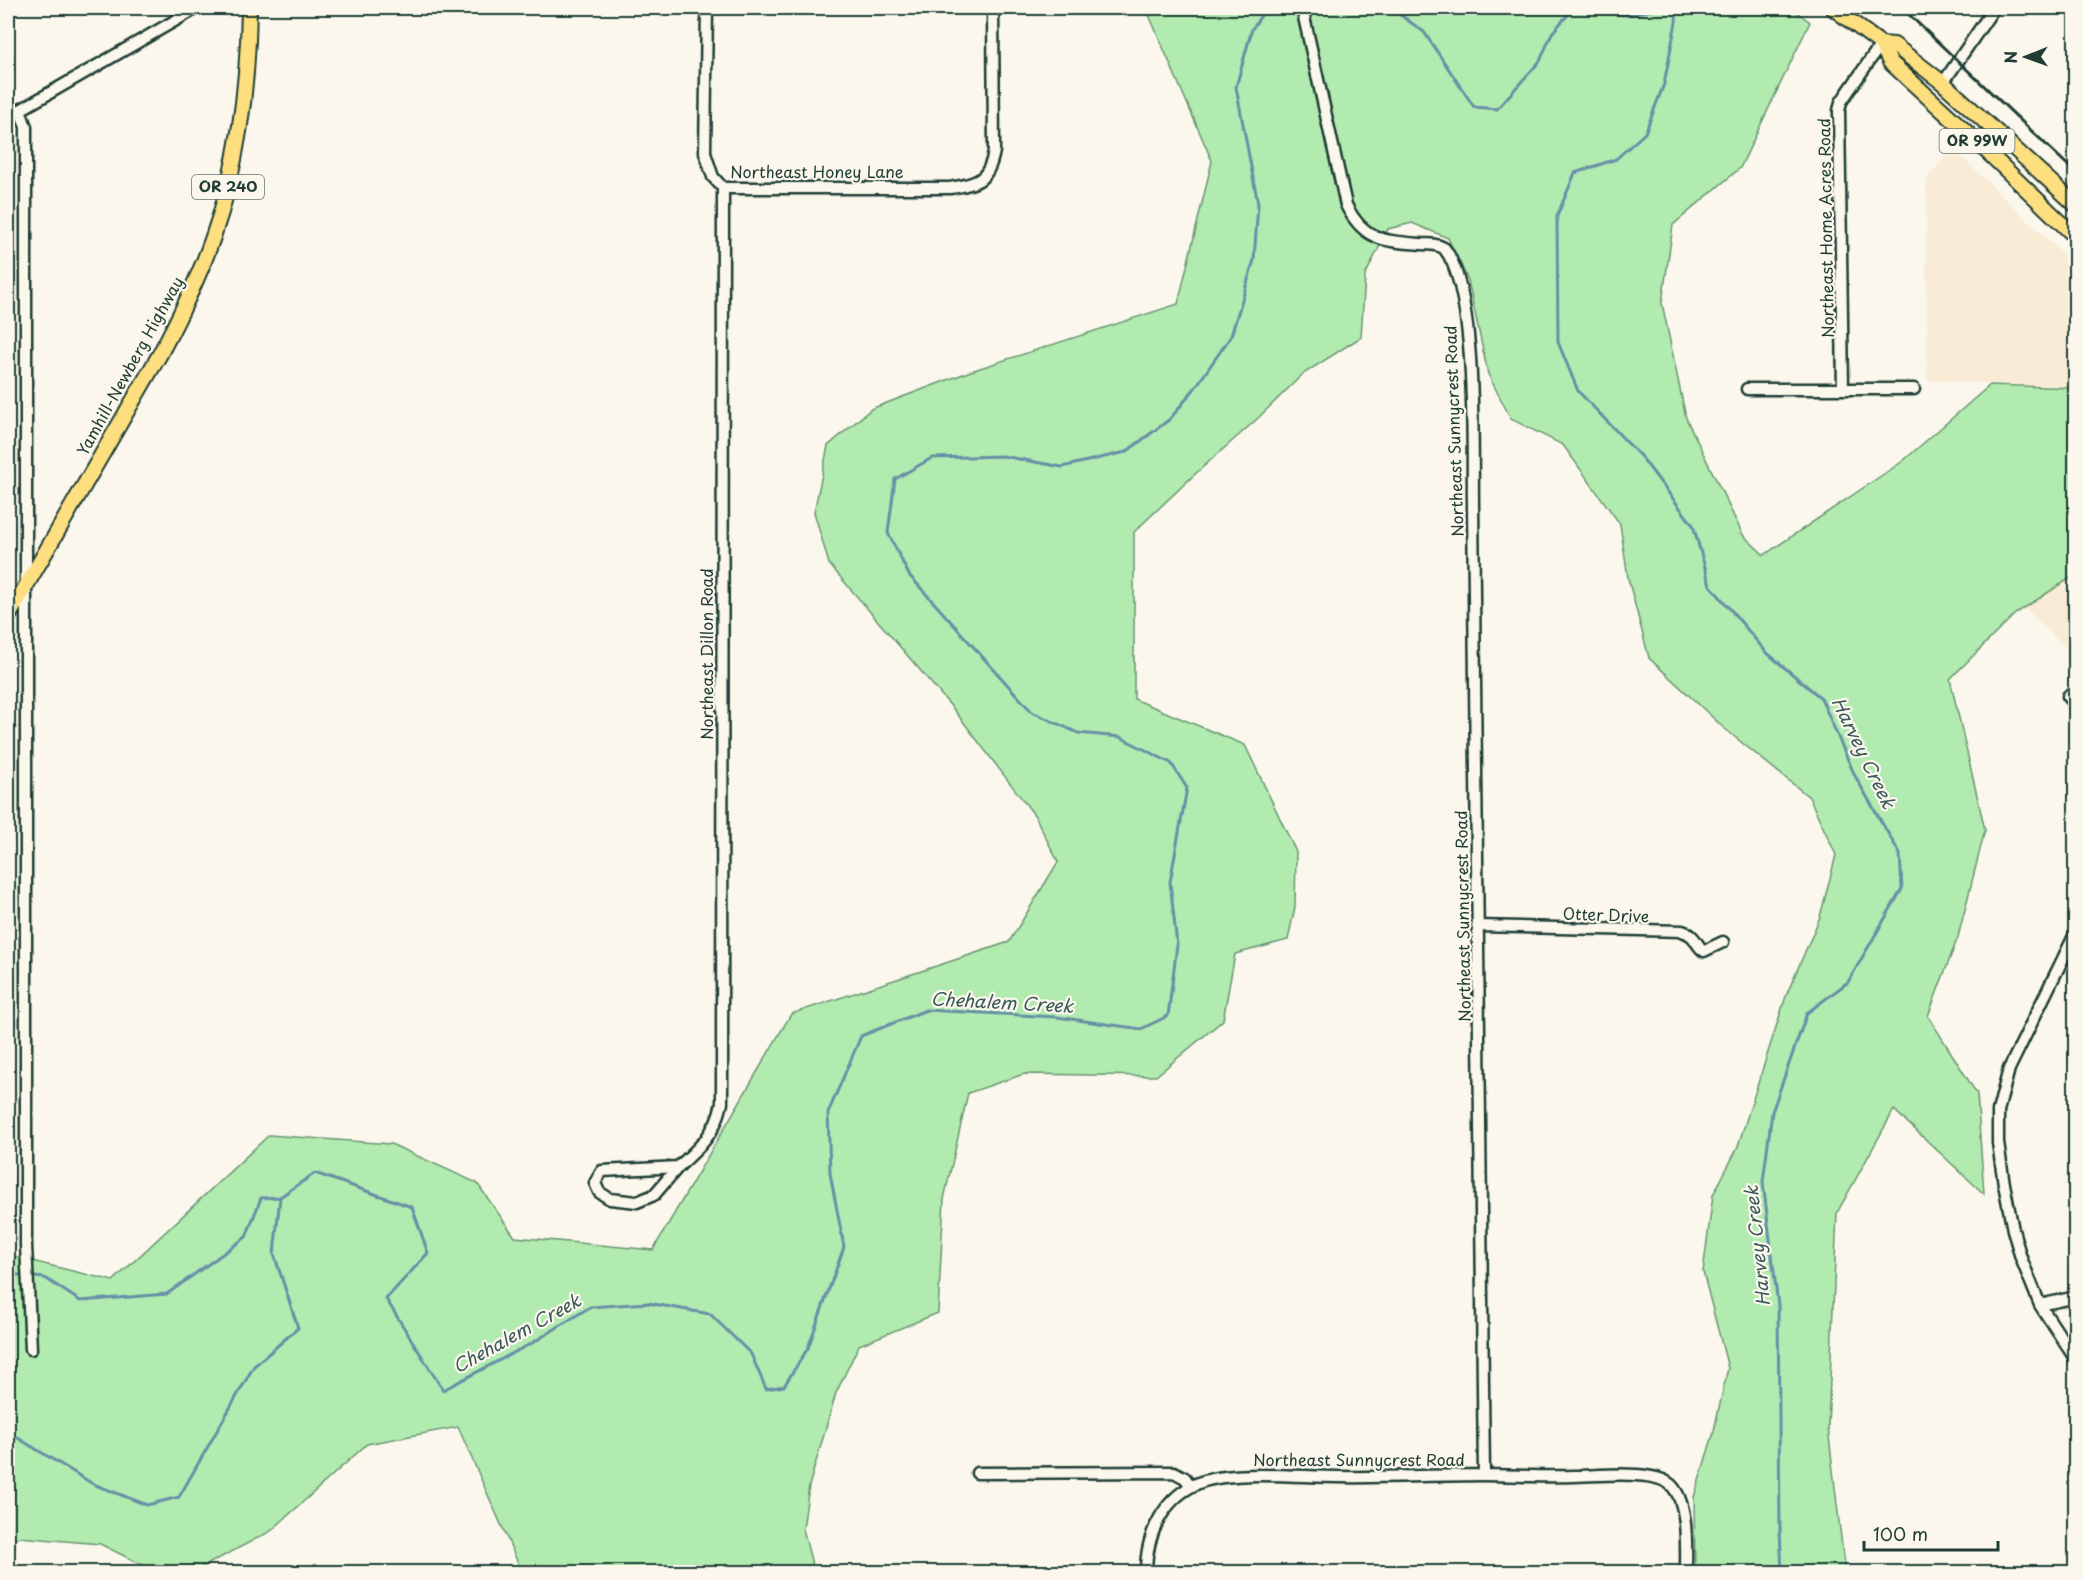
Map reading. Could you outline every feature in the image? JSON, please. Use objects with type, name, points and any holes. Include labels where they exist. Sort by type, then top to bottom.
[{"type":"main road","name":"Yamhill-Newberg Highway","points":[[8,617],[160,354],[202,267],[225,198],[239,133],[248,52],[249,8]]},
{"type":"main road","name":"OR 99W","points":[[1833,8],[1881,44],[1890,62],[2076,237]]},
{"type":"main road","name":"OR 99W","points":[[1881,44],[1894,45],[1943,83],[2076,205]]},
{"type":"street","points":[[8,117],[197,8]]},
{"type":"street","name":"Northeast Honey Lane","points":[[707,8],[705,153],[713,177],[723,188],[950,188],[971,184],[986,175],[992,163],[994,151],[993,8]]},
{"type":"street","name":"Northeast Sunnycrest Road","points":[[1146,1572],[1148,1550],[1158,1520],[1179,1494],[1191,1486],[1213,1479],[1226,1476],[1484,1475],[1471,381],[1468,336],[1463,297],[1454,266],[1444,248],[1435,245],[1388,241],[1366,232],[1346,206],[1302,8]]},
{"type":"street","points":[[1943,83],[1994,8]]},
{"type":"street","name":"Northeast Home Acres Road","points":[[1843,389],[1839,111],[1841,102],[1881,44]]},
{"type":"street","points":[[20,110],[26,126],[26,1233],[30,1349]]},
{"type":"street","name":"Northeast Dillon Road","points":[[678,1167],[702,1144],[719,1119],[723,1079],[723,188]]},
{"type":"street","points":[[1748,389],[1914,389]]},
{"type":"street","name":"Otter Drive","points":[[1477,926],[1682,932],[1691,934],[1704,951],[1723,942]]},
{"type":"street","points":[[2076,932],[2009,1069],[1998,1111],[1998,1143],[2013,1230],[2040,1305],[2076,1359]]},
{"type":"street","points":[[678,1167],[654,1196],[638,1202],[610,1199],[599,1192],[595,1183],[602,1171],[678,1167]]},
{"type":"street","points":[[2040,1305],[2076,1297]]},
{"type":"street","points":[[977,1473],[1174,1472],[1185,1478],[1191,1486]]},
{"type":"street","points":[[1484,1475],[1644,1476],[1665,1481],[1672,1486],[1679,1497],[1683,1512],[1686,1572]]},
{"type":"shaded area","points":[[1953,149],[2075,265],[2075,388],[1927,380],[1926,179]]},
{"type":"shaded area","points":[[2075,575],[2075,657],[2025,608]]},
{"type":"green space","points":[[1146,8],[1791,8],[1810,22],[1740,168],[1673,225],[1662,303],[1686,418],[1743,535],[1764,555],[1903,461],[1990,385],[2075,388],[2075,575],[2015,614],[1950,679],[1985,830],[1958,937],[1928,1016],[1977,1094],[1984,1194],[1894,1110],[1837,1213],[1828,1428],[1845,1572],[1695,1572],[1694,1497],[1713,1435],[1728,1368],[1703,1272],[1713,1195],[1737,1149],[1786,996],[1820,917],[1836,855],[1809,797],[1725,729],[1649,658],[1628,578],[1620,524],[1563,445],[1511,419],[1488,374],[1468,280],[1448,238],[1412,223],[1388,229],[1365,276],[1361,337],[1303,374],[1134,532],[1134,699],[1245,745],[1296,852],[1295,907],[1288,940],[1235,954],[1223,1020],[1156,1076],[1024,1074],[968,1093],[944,1199],[938,1313],[859,1345],[836,1393],[809,1486],[803,1529],[814,1572],[522,1572],[458,1427],[367,1444],[271,1531],[193,1572],[157,1572],[100,1544],[19,1537],[8,1541],[8,1264],[16,1257],[113,1281],[269,1135],[391,1144],[477,1183],[515,1237],[653,1250],[791,1014],[1009,942],[1058,862],[1035,816],[955,711],[829,564],[814,512],[828,446],[871,409],[971,371],[1178,304],[1212,161]]},
{"type":"waterway","name":"Chehalem Creek","points":[[8,1432],[93,1484],[147,1505],[179,1497],[254,1366],[298,1328],[274,1254],[280,1197],[315,1173],[412,1207],[428,1253],[386,1299],[443,1390],[534,1342],[590,1307],[648,1303],[710,1314],[751,1354],[766,1389],[784,1386],[808,1348],[844,1247],[830,1173],[828,1113],[861,1036],[926,1010],[1057,1017],[1141,1029],[1168,1016],[1177,945],[1170,882],[1187,788],[1171,763],[1120,737],[1078,733],[1032,712],[909,575],[888,533],[895,479],[932,458],[1003,456],[1062,467],[1126,452],[1170,419],[1195,388],[1231,336],[1254,260],[1258,204],[1236,87],[1252,29],[1266,8]]},
{"type":"waterway","name":"Chehalem Creek","points":[[1380,8],[1399,14],[1424,32],[1474,107],[1497,109],[1540,61],[1552,33],[1572,10],[1626,15],[1656,8]]},
{"type":"waterway","name":"Harvey Creek","points":[[1677,8],[1664,84],[1645,133],[1616,159],[1575,173],[1557,216],[1558,342],[1578,391],[1642,458],[1693,525],[1710,585],[1766,652],[1821,698],[1855,776],[1900,854],[1902,889],[1848,982],[1807,1013],[1772,1112],[1763,1182],[1778,1305],[1782,1572]]},
{"type":"waterway","points":[[34,1277],[45,1278],[80,1301],[167,1294],[246,1237],[261,1198],[280,1197]]},
{"type":"waterway","points":[[8,1274],[20,1275]]},
{"type":"railway","points":[[1902,8],[2076,173]]}]
